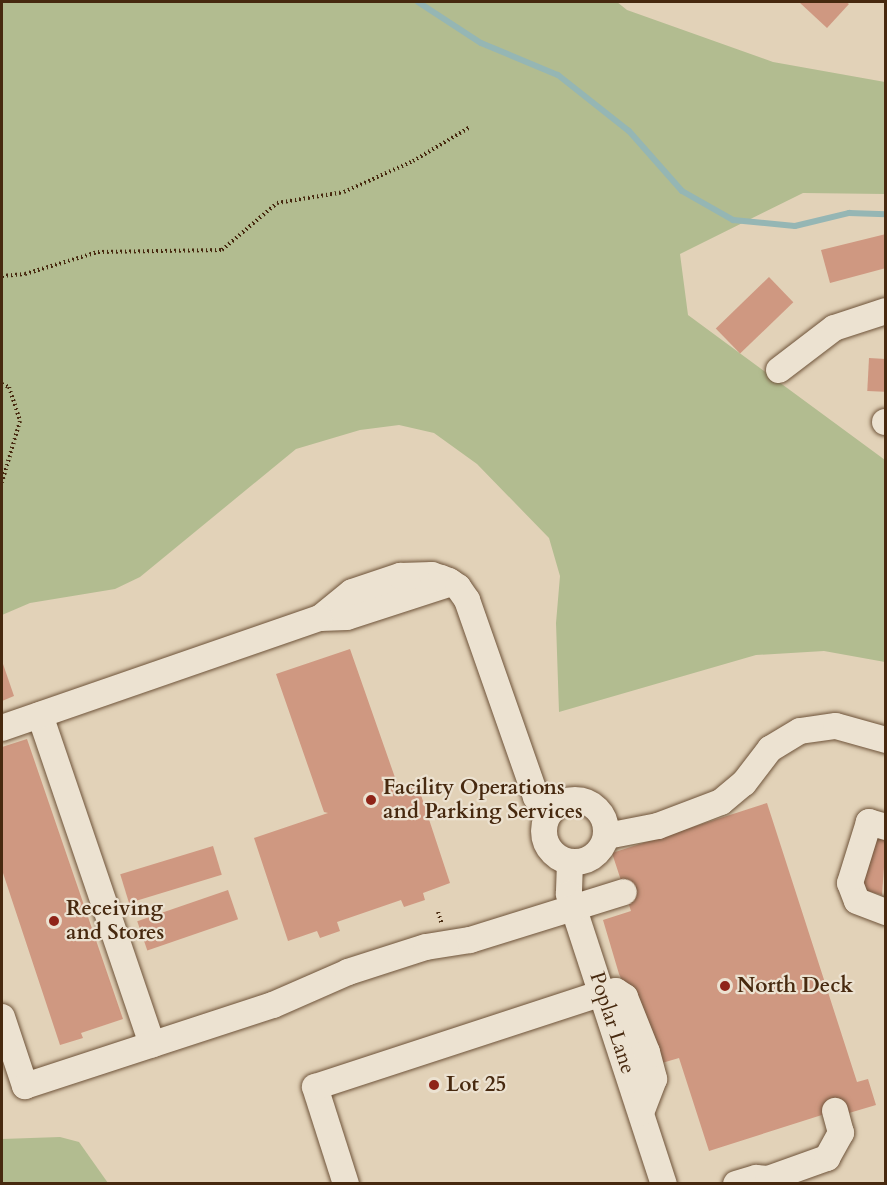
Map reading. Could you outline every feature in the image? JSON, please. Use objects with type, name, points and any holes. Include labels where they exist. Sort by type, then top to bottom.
[{"type":"street","points":[[779,370],[834,328],[885,311]]},
{"type":"street","points":[[2,728],[320,618],[352,592],[393,578],[432,575],[452,583],[467,600],[536,797],[550,812]]},
{"type":"street","points":[[40,715],[152,1044]]},
{"type":"street","points":[[607,836],[649,828],[721,802],[744,783],[770,749],[800,731],[836,726],[885,740]]},
{"type":"street","points":[[574,799],[592,804],[604,818],[607,836],[594,857],[570,862],[553,854],[544,838],[550,812],[574,799]]},
{"type":"street","points":[[885,827],[869,822],[850,883],[857,901],[885,912]]},
{"type":"street","name":"Poplar Lane","points":[[570,862],[567,886],[664,1184]]},
{"type":"street","points":[[2,1017],[25,1086],[273,1005],[348,972],[426,947],[470,940],[573,906],[624,892]]},
{"type":"street","points":[[346,1184],[315,1087],[602,993]]},
{"type":"street","points":[[736,1184],[756,1178],[767,1181],[823,1161],[832,1154],[841,1133],[836,1111]]},
{"type":"path","points":[[2,276],[25,274],[98,252],[222,250],[277,202],[344,192],[413,161],[470,127]]},
{"type":"path","points":[[2,384],[9,387],[20,422],[2,482]]},
{"type":"path","points":[[438,912],[443,927]]},
{"type":"green space","points":[[2,2],[617,2],[627,10],[773,62],[885,82],[885,194],[803,193],[680,254],[688,315],[885,460],[885,662],[824,651],[756,655],[559,712],[556,623],[560,576],[549,538],[477,464],[434,433],[399,425],[360,430],[296,449],[140,577],[115,589],[30,603],[2,615]]},
{"type":"green space","points":[[60,1137],[79,1142],[108,1183],[2,1183],[2,1139]]},
{"type":"building","points":[[799,2],[846,2],[849,4],[827,28]]},
{"type":"building","points":[[886,234],[886,268],[830,283],[821,250]]},
{"type":"building","points":[[769,277],[793,302],[740,354],[716,328]]},
{"type":"building","points":[[869,358],[886,359],[884,392],[867,391]]},
{"type":"building","name":"Facility Operations and Parking Services","points":[[350,649],[399,789],[417,783],[450,883],[423,893],[425,900],[404,907],[401,900],[337,922],[340,931],[320,938],[317,931],[288,941],[254,838],[328,813],[324,812],[276,674]]},
{"type":"building","points":[[2,665],[14,696],[2,701]]},
{"type":"building","name":"Receiving and Stores","points":[[27,739],[123,1019],[81,1033],[83,1038],[60,1045],[2,870],[2,747]]},
{"type":"building","name":"North Deck","points":[[767,803],[857,1082],[868,1079],[876,1105],[849,1113],[847,1107],[709,1151],[679,1058],[662,1063],[619,974],[603,920],[631,911],[612,853]]},
{"type":"building","points":[[874,836],[886,839],[882,895],[860,889]]},
{"type":"building","points":[[213,846],[222,875],[129,903],[120,874]]},
{"type":"building","points":[[228,890],[238,919],[147,951],[137,921]]},
{"type":"waterway","points":[[418,2],[481,43],[558,75],[629,131],[682,191],[733,220],[795,226],[849,213],[886,214]]},
{"type":"place","name":"Facility Operations and Parking Services","points":[[371,800]]},
{"type":"place","name":"Receiving and Stores","points":[[54,921]]},
{"type":"place","name":"North Deck","points":[[725,986]]},
{"type":"place","name":"Lot 25","points":[[434,1085]]}]
